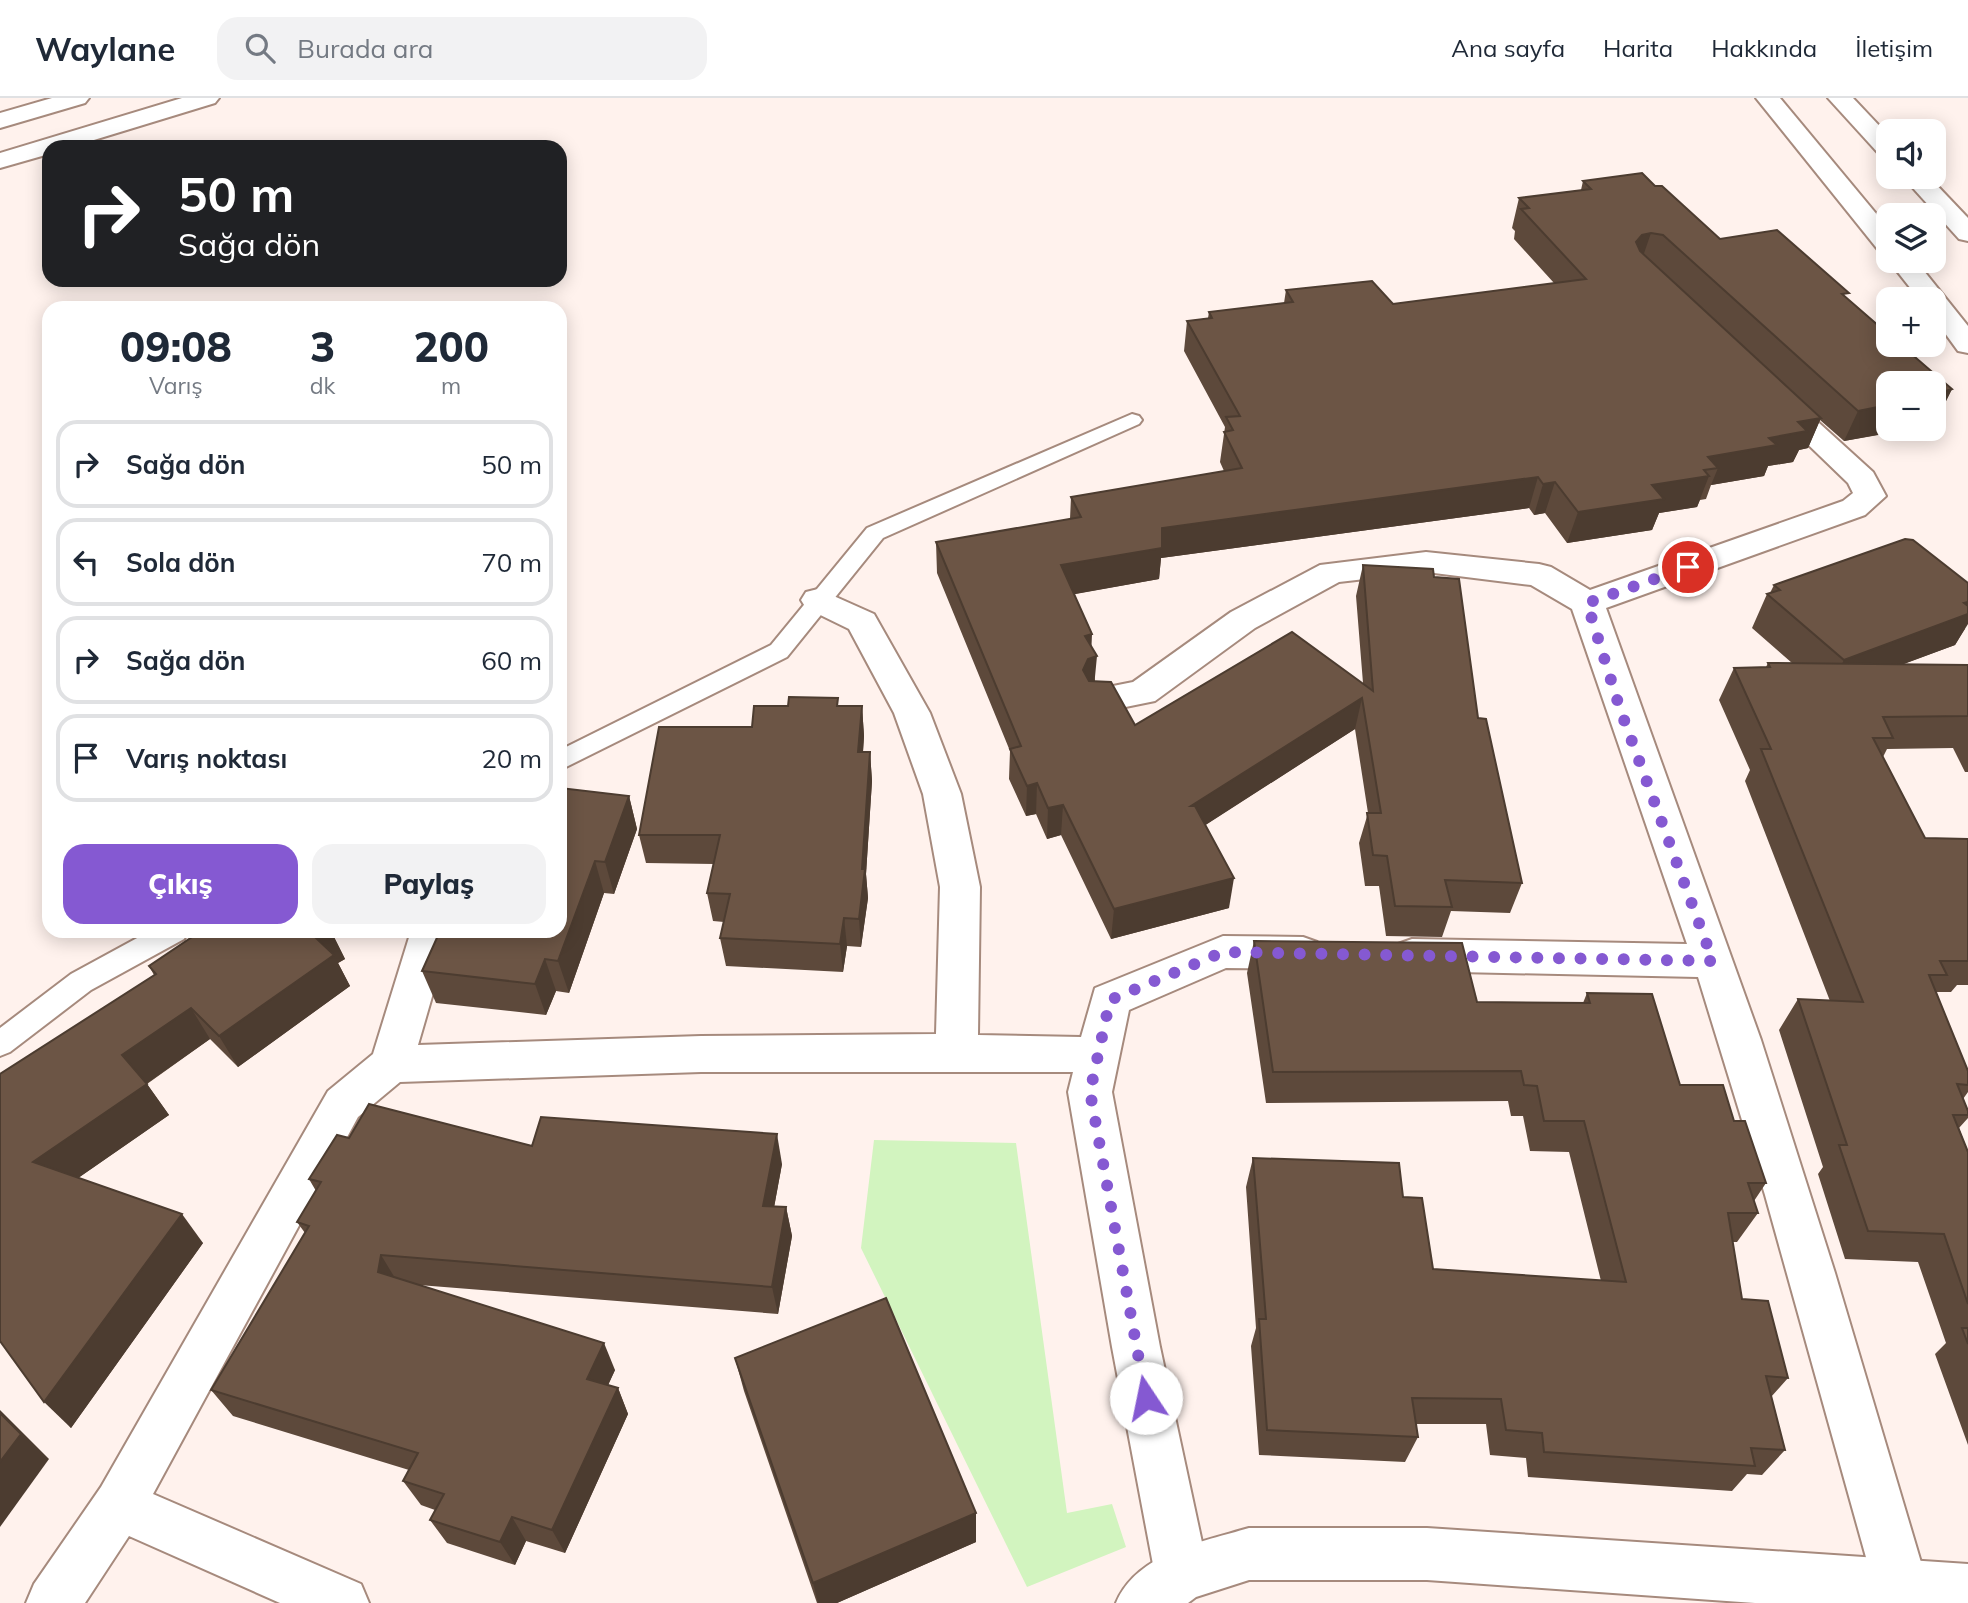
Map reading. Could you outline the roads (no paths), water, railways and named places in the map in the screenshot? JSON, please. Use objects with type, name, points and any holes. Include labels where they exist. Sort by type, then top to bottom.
[{"type":"street","points":[[0,121],[77,98]]},
{"type":"street","points":[[69,140],[207,98]]},
{"type":"street","points":[[1768,98],[1876,229]]},
{"type":"street","points":[[1840,98],[1876,136]]},
{"type":"street","points":[[0,161],[42,148]]},
{"type":"street","points":[[1926,189],[1968,233]]},
{"type":"street","points":[[1912,273],[1923,287]]},
{"type":"street","points":[[1946,317],[1968,345]]},
{"type":"street","points":[[1587,603],[1854,508],[1870,496],[1862,480],[1752,376]]},
{"type":"street","points":[[1101,700],[1143,692],[1243,620],[1332,572],[1426,562],[1539,575],[1587,603],[1620,709],[1713,961],[1820,1297],[1901,1586]]},
{"type":"street","points":[[818,600],[862,622],[912,713],[942,794],[960,887],[957,1053]]},
{"type":"street","points":[[53,1603],[119,1505],[344,1104],[391,1064],[428,938]]},
{"type":"street","points":[[1713,961],[1223,952],[1110,1000],[1090,1092],[1136,1347],[1163,1589],[1249,1554],[1427,1554],[1968,1591]]},
{"type":"street","points":[[391,1064],[701,1054],[1098,1055]]},
{"type":"street","points":[[119,1505],[342,1603]]},
{"type":"lane","points":[[567,757],[779,651],[875,533],[1132,420]]},
{"type":"lane","points":[[0,1044],[81,982],[161,938]]}]
